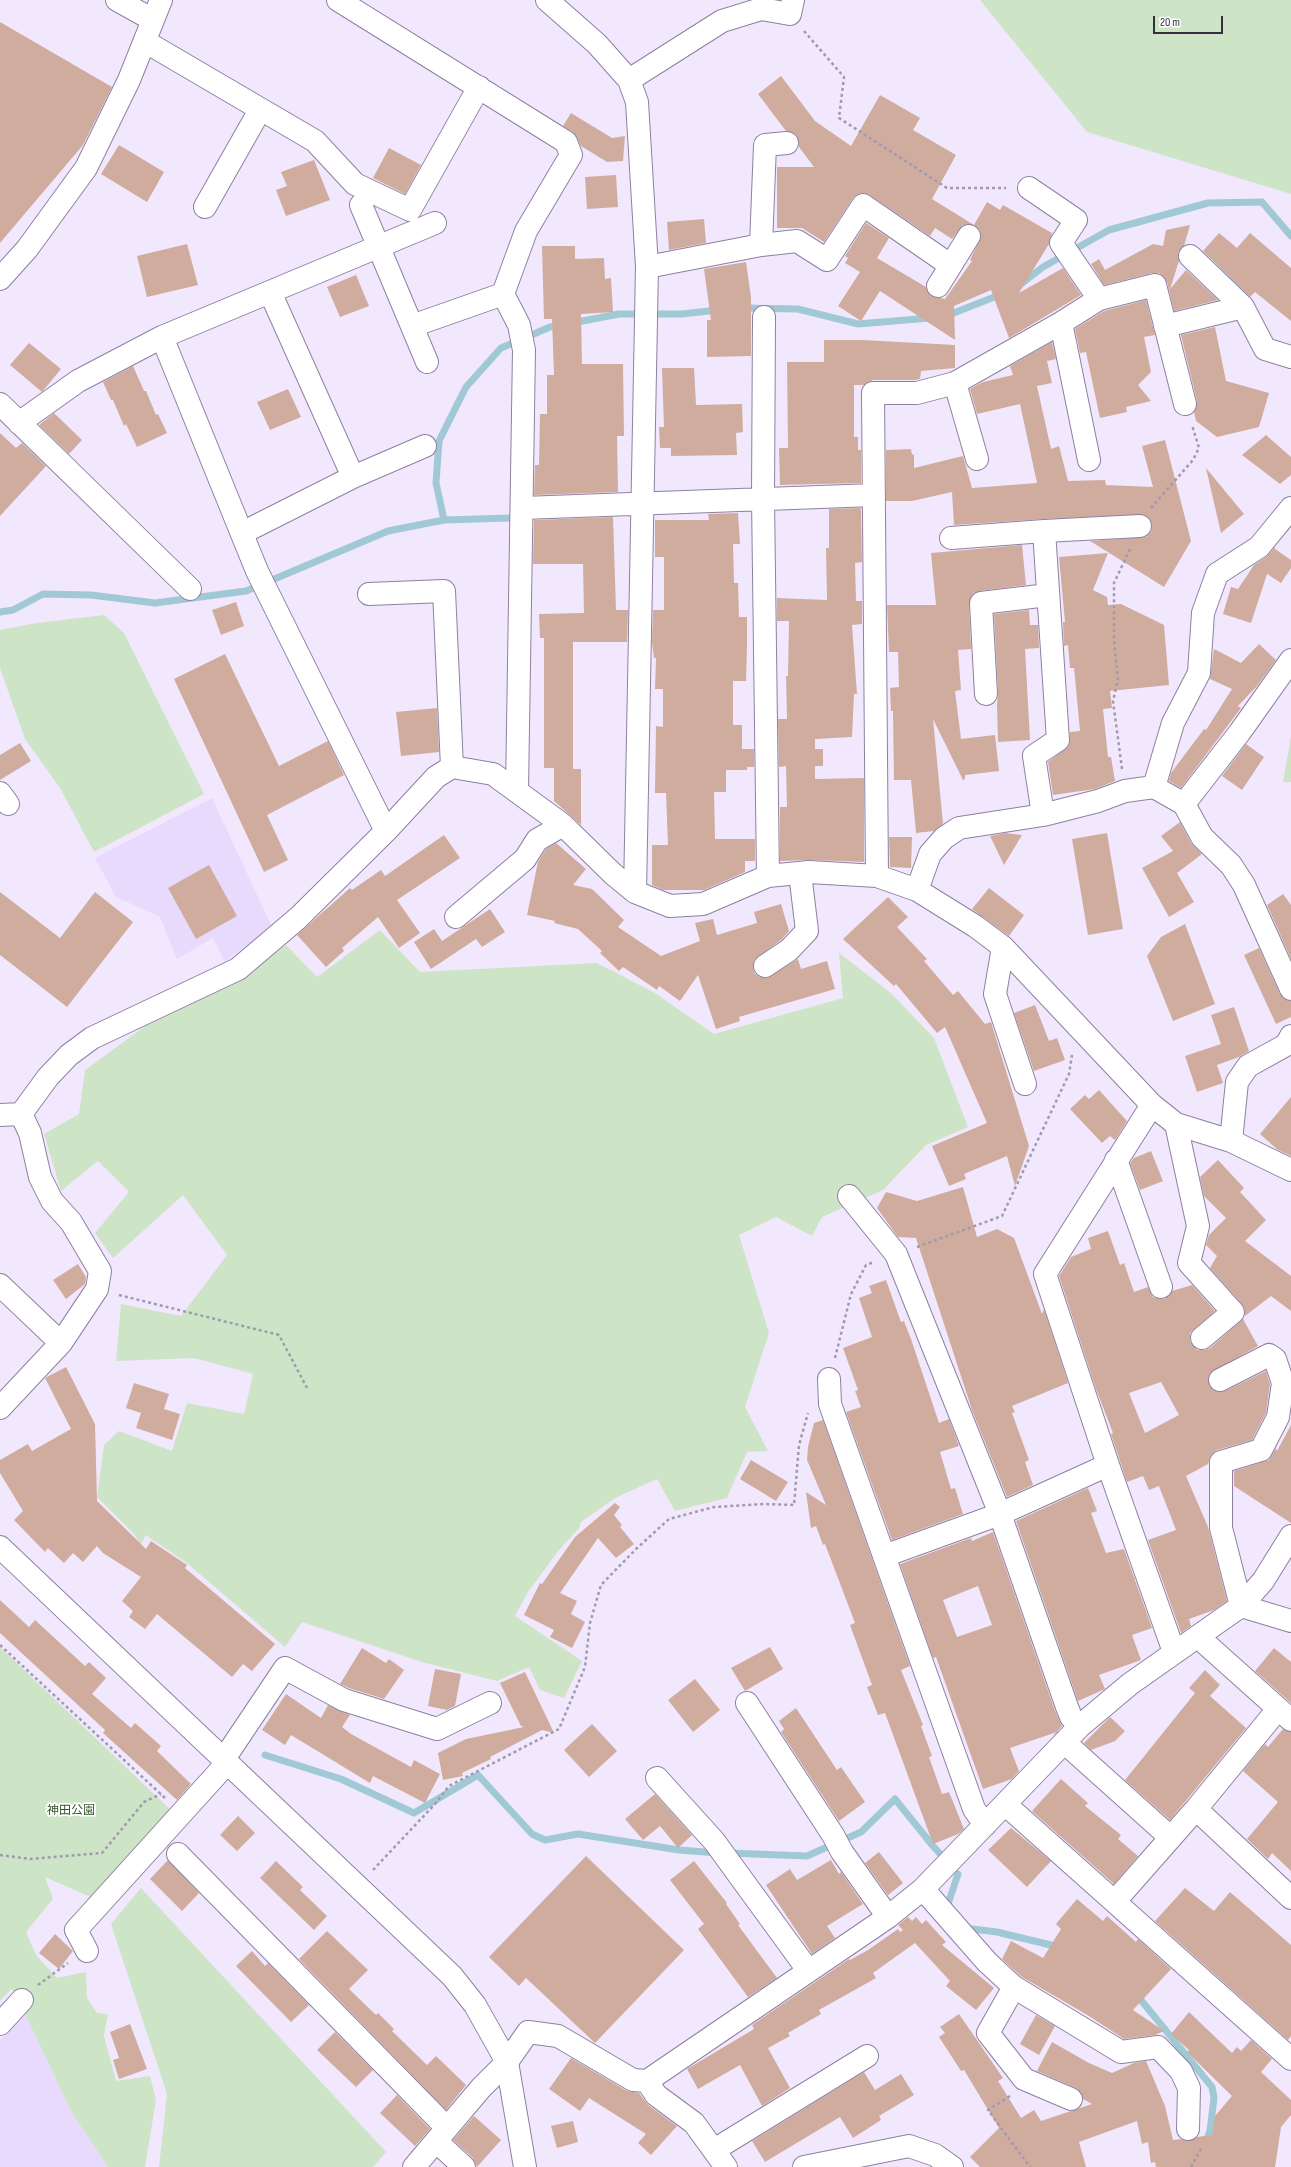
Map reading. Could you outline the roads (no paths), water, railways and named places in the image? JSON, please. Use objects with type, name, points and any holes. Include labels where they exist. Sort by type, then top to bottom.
[{"type":"street","points":[[116,0],[153,20]]},
{"type":"street","points":[[0,279],[27,249],[86,168],[146,42],[161,0]]},
{"type":"street","points":[[338,0],[566,142],[572,155],[526,231],[503,294],[519,325],[524,350],[523,508],[517,790]]},
{"type":"street","points":[[547,0],[597,44],[629,80],[637,102],[647,267],[644,322],[635,892]]},
{"type":"street","points":[[629,80],[722,21],[761,9],[791,7]]},
{"type":"street","points":[[146,42],[315,142],[355,184],[410,210],[479,87]]},
{"type":"street","points":[[205,207],[260,110]]},
{"type":"street","points":[[761,245],[765,145],[788,142]]},
{"type":"street","points":[[1029,188],[1076,220],[1061,243],[1099,298]]},
{"type":"street","points":[[361,205],[427,362]]},
{"type":"street","points":[[647,267],[761,245],[797,242],[828,260],[862,205],[950,265]]},
{"type":"street","points":[[19,423],[78,381],[162,337],[436,223]]},
{"type":"street","points":[[938,286],[969,236]]},
{"type":"street","points":[[1190,256],[1243,307],[1265,349],[1291,357]]},
{"type":"street","points":[[877,876],[873,393],[917,393],[954,383],[1061,323],[1099,298],[1155,285],[1185,404]]},
{"type":"street","points":[[270,292],[353,477]]},
{"type":"street","points":[[412,326],[503,294]]},
{"type":"street","points":[[1165,326],[1243,307]]},
{"type":"street","points":[[764,317],[763,498],[768,876]]},
{"type":"street","points":[[1061,323],[1089,460]]},
{"type":"street","points":[[162,337],[261,580],[386,831]]},
{"type":"street","points":[[954,383],[977,459]]},
{"type":"street","points":[[0,404],[190,589]]},
{"type":"street","points":[[242,533],[353,477],[425,446]]},
{"type":"street","points":[[523,508],[642,505],[763,498],[874,495]]},
{"type":"street","points":[[1154,787],[1173,723],[1199,673],[1204,613],[1217,574],[1259,547],[1291,508]]},
{"type":"street","points":[[951,538],[1140,526]]},
{"type":"street","points":[[1042,815],[1034,756],[1058,740],[1044,531]]},
{"type":"street","points":[[369,594],[444,591],[452,767]]},
{"type":"street","points":[[986,694],[981,603],[1048,595]]},
{"type":"street","points":[[1184,804],[1240,732],[1271,686],[1291,660]]},
{"type":"street","points":[[0,1408],[61,1343],[97,1290],[100,1271],[71,1222],[52,1201],[40,1177],[30,1133],[11,1115],[69,1055],[92,1038],[238,969],[298,918],[386,831],[436,777],[452,767],[492,774],[517,790],[563,825],[635,892],[670,906],[703,904],[768,876],[800,873],[877,876],[917,890],[975,926],[1003,947],[1152,1105],[1176,1124],[1231,1141],[1291,1170]]},
{"type":"street","points":[[917,890],[930,854],[944,838],[959,828],[1042,815],[1098,801],[1125,792],[1154,787],[1184,804],[1202,837],[1231,865],[1244,885],[1291,989]]},
{"type":"street","points":[[456,917],[525,859],[537,840],[563,825]]},
{"type":"street","points":[[765,966],[789,950],[807,931],[800,873]]},
{"type":"street","points":[[1003,947],[995,994],[1025,1084]]},
{"type":"street","points":[[1231,1141],[1237,1082],[1248,1066],[1286,1045],[1291,1036]]},
{"type":"street","points":[[1152,1105],[1045,1274],[1108,1465],[1174,1652]]},
{"type":"street","points":[[1176,1124],[1198,1226],[1189,1264],[1233,1312],[1202,1338]]},
{"type":"street","points":[[1116,1160],[1161,1287]]},
{"type":"street","points":[[849,1196],[896,1254],[1000,1514],[1076,1722]]},
{"type":"street","points":[[0,1285],[61,1343]]},
{"type":"street","points":[[1220,1380],[1268,1355],[1275,1359],[1283,1383],[1278,1417],[1261,1450],[1220,1462],[1221,1528],[1241,1606]]},
{"type":"street","points":[[830,1379],[830,1404],[980,1817]]},
{"type":"street","points":[[884,1556],[1000,1514],[1108,1465]]},
{"type":"street","points":[[414,2167],[481,2088],[507,2062],[528,2032],[558,2036],[633,2080],[647,2081],[888,1917],[923,1889],[980,1817],[1006,1805],[1064,1742],[1076,1722],[1174,1652],[1201,1636],[1241,1606],[1263,1582],[1291,1536]]},
{"type":"street","points":[[0,1547],[452,1976],[475,2005],[507,2062],[525,2167]]},
{"type":"street","points":[[1241,1606],[1291,1622]]},
{"type":"street","points":[[1115,1901],[1196,1809],[1285,1714],[1206,1644],[1201,1636]]},
{"type":"street","points":[[87,1951],[76,1930],[226,1761],[286,1668],[344,1700],[437,1729],[490,1703]]},
{"type":"street","points":[[747,1703],[837,1843],[888,1917]]},
{"type":"street","points":[[1064,1742],[1170,1838]]},
{"type":"street","points":[[657,1778],[714,1841],[808,1970]]},
{"type":"street","points":[[1006,1805],[1291,2059]]},
{"type":"street","points":[[1196,1809],[1291,1898]]},
{"type":"street","points":[[178,1854],[442,2135],[464,2167]]},
{"type":"street","points":[[923,1889],[987,1962],[1014,1988],[1121,2052],[1158,2047],[1181,2071],[1189,2088],[1188,2129]]},
{"type":"street","points":[[1014,1988],[988,2033],[1024,2079],[1030,2083],[1071,2099]]},
{"type":"street","points":[[0,2024],[22,2000]]},
{"type":"street","points":[[647,2081],[656,2095],[694,2123],[720,2159],[867,2056]]},
{"type":"street","points":[[804,2167],[909,2146],[935,2155],[952,2167]]},
{"type":"waterway","points":[[1021,284],[1043,267],[1109,230],[1208,203],[1262,202],[1291,236]]},
{"type":"waterway","points":[[946,316],[1002,294]]},
{"type":"waterway","points":[[743,308],[798,309],[858,324],[930,318]]},
{"type":"waterway","points":[[572,323],[619,314],[682,314],[718,310]]},
{"type":"waterway","points":[[444,520],[436,483],[439,441],[466,387],[501,348],[550,327],[561,325]]},
{"type":"waterway","points":[[0,612],[13,610],[43,594],[91,595],[155,603],[246,591],[388,531],[444,520],[510,518]]},
{"type":"waterway","points":[[265,1755],[341,1779],[414,1813],[478,1775],[532,1834],[545,1840],[578,1834],[679,1850],[718,1853]]},
{"type":"waterway","points":[[728,1853],[807,1856],[861,1832],[895,1799],[943,1857],[946,1854]]},
{"type":"waterway","points":[[948,1909],[947,1907],[958,1874]]},
{"type":"waterway","points":[[964,1928],[997,1932],[1059,1947]]},
{"type":"waterway","points":[[1136,1994],[1212,2087],[1214,2098],[1210,2131],[1205,2145]]},
{"type":"park label","name":"神田公園","points":[[71,1811]]}]
